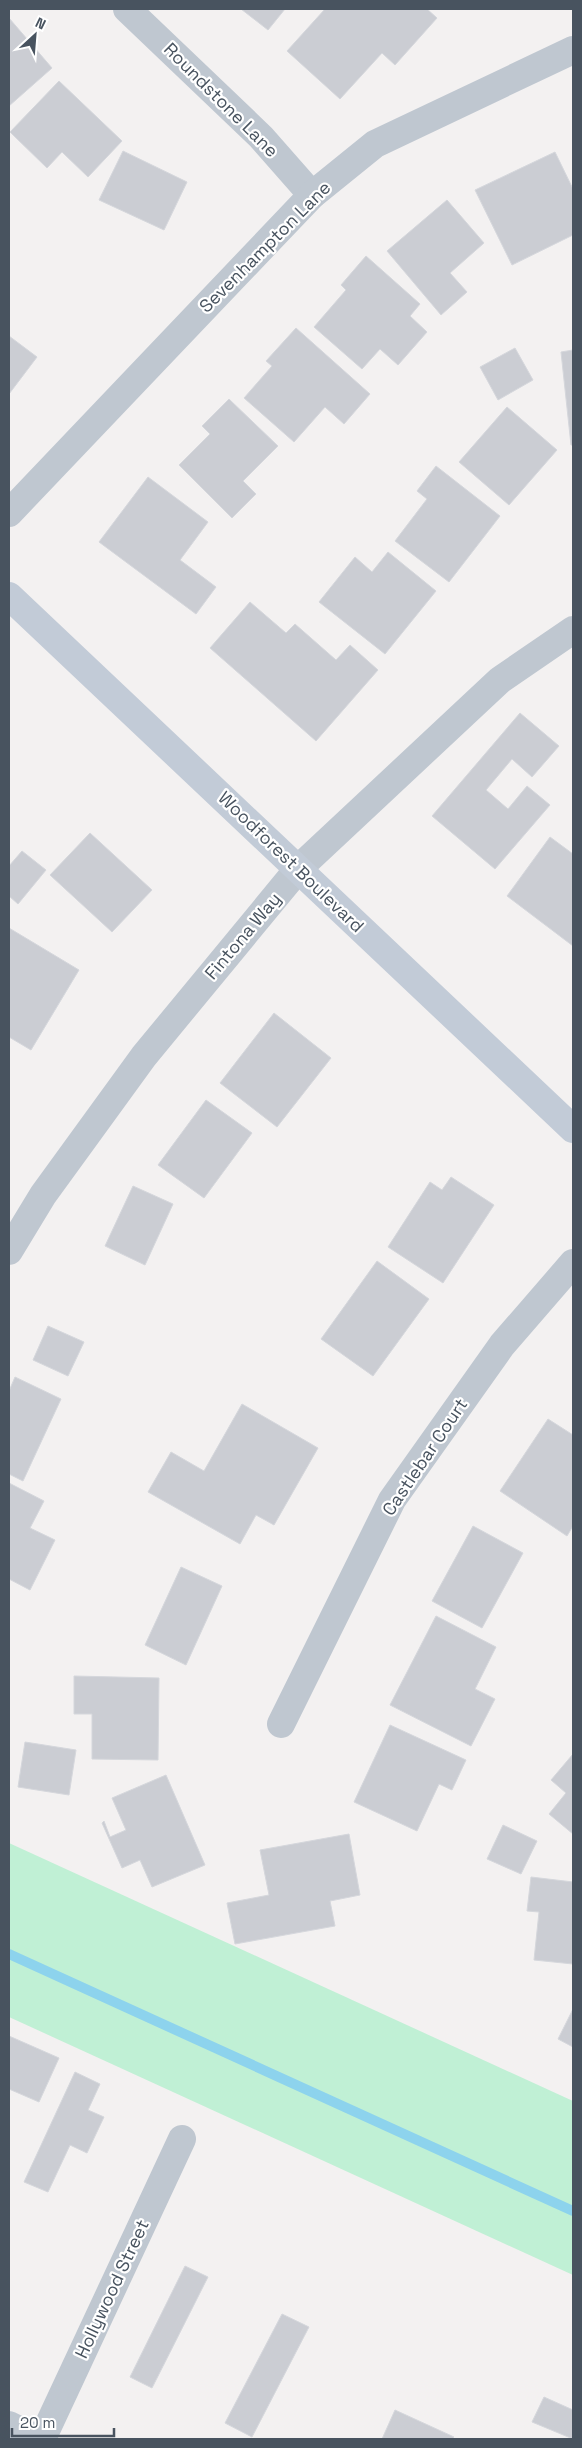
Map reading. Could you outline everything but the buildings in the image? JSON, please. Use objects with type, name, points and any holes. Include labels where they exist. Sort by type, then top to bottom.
[{"type":"main road","name":"Woodforest Boulevard","points":[[9,596],[573,1129]]},
{"type":"street","name":"Roundstone Lane","points":[[127,9],[261,137],[312,195]]},
{"type":"street","name":"Sevenhampton Lane","points":[[9,514],[312,195],[375,144],[573,50]]},
{"type":"street","name":"Fintona Way","points":[[9,1251],[42,1196],[144,1056],[299,868],[500,680],[573,630]]},
{"type":"street","name":"Castlebar Court","points":[[281,1724],[392,1500],[502,1345],[573,1263]]},
{"type":"street","name":"Hollywood Street","points":[[42,2439],[182,2140]]},
{"type":"street","points":[[9,2425],[37,2439]]},
{"type":"green space","points":[[9,1843],[573,2101],[573,2275],[9,2017]]},
{"type":"waterway","points":[[9,1954],[573,2211]]}]
